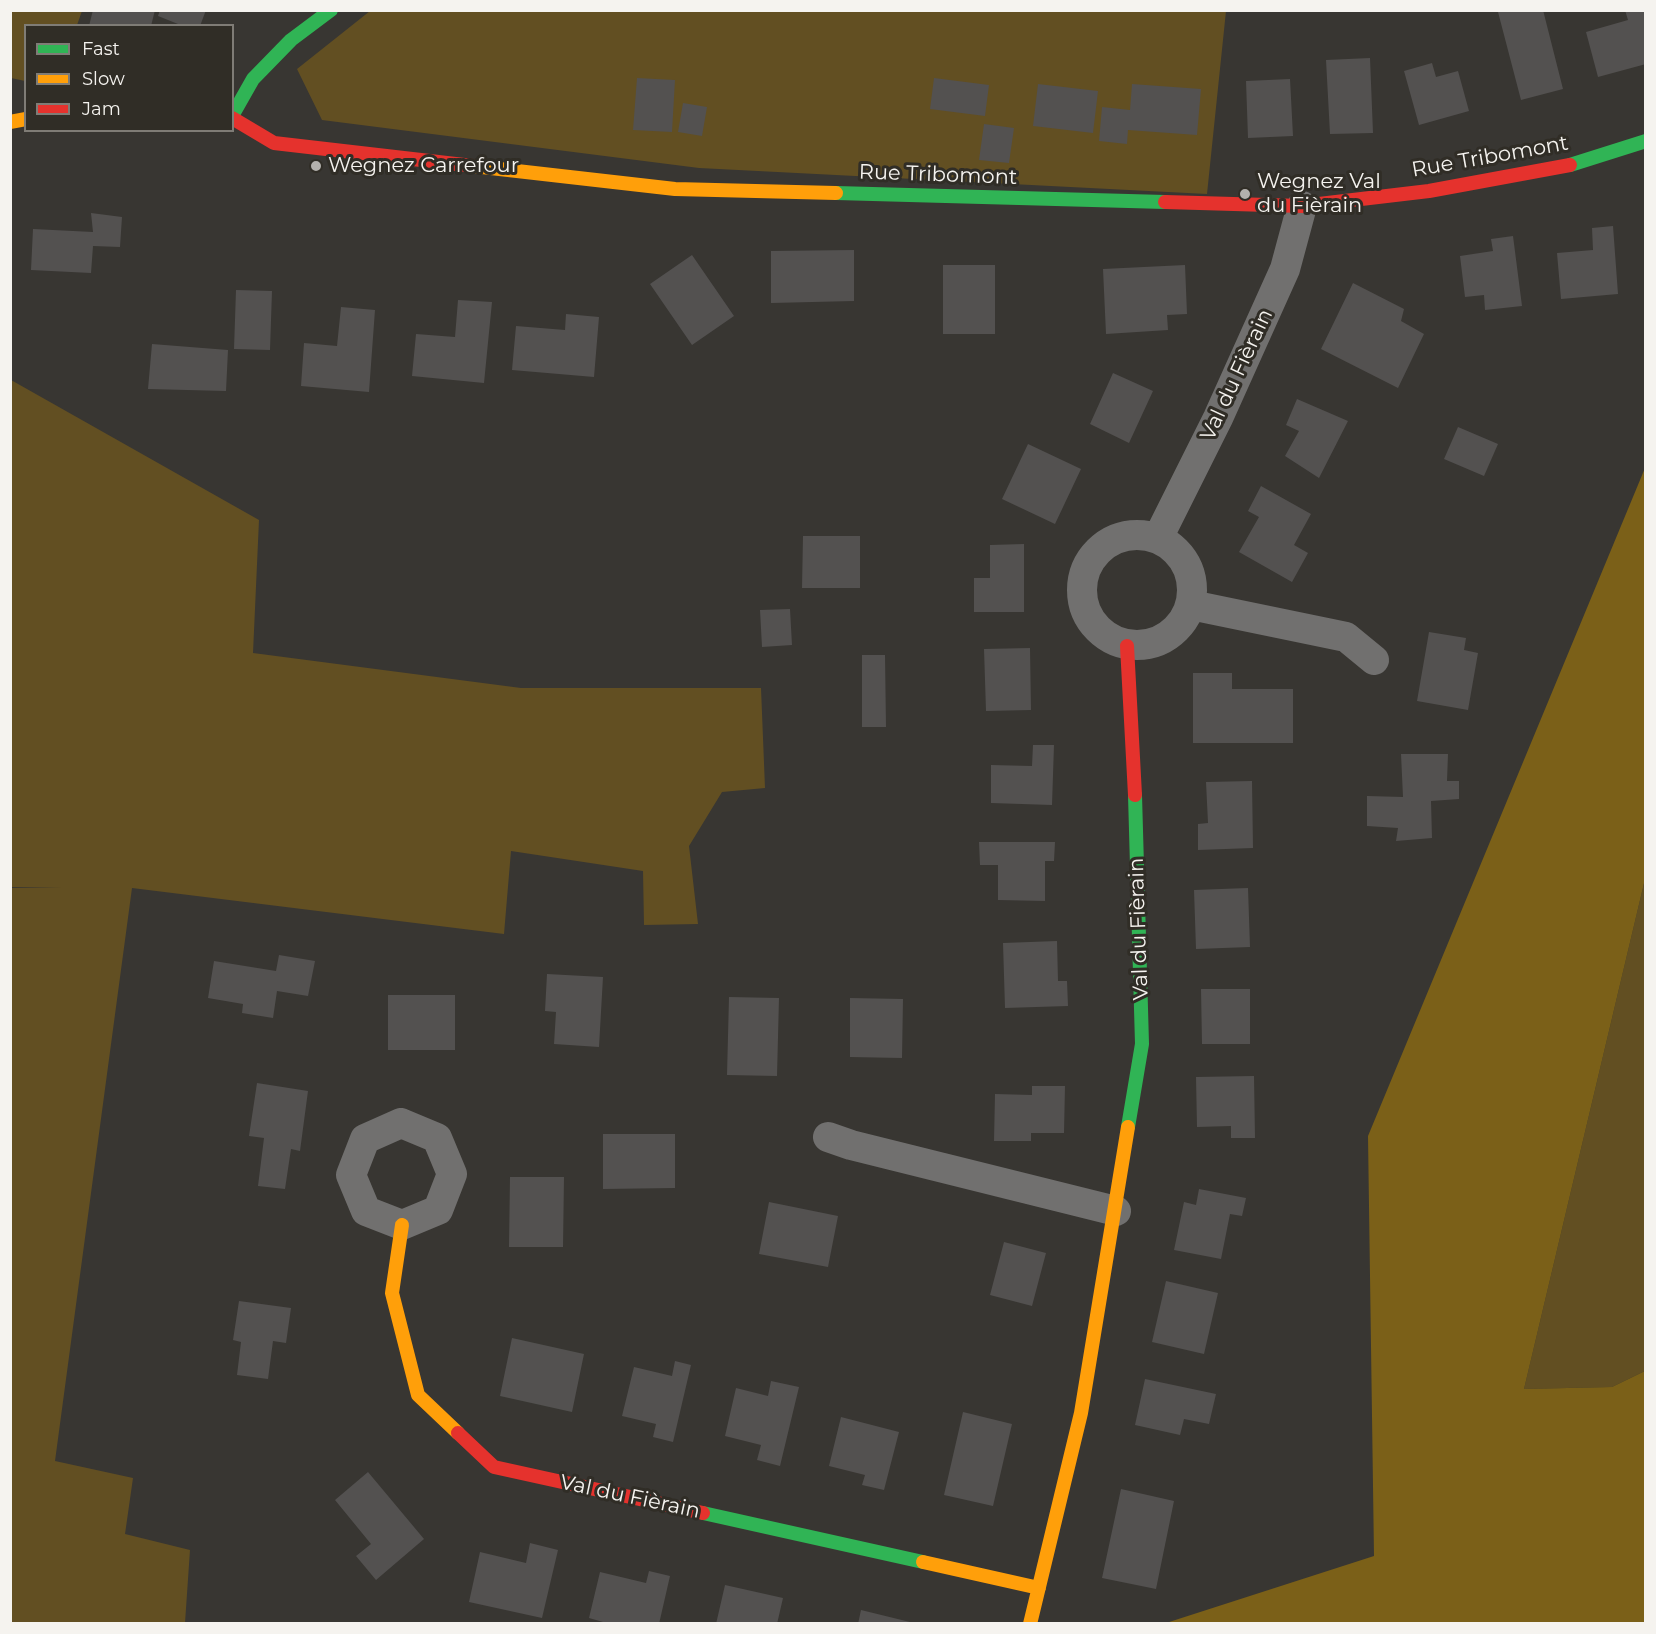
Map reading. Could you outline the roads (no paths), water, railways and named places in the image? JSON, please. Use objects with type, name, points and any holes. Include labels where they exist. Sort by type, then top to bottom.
[{"type":"street","points":[[234,113],[253,79],[291,40],[331,10]]},
{"type":"street","name":"Rue Tribomont","points":[[234,118],[273,143],[675,189],[1302,206],[1429,190],[1572,165],[1646,141]]},
{"type":"street","name":"Val du Fièrain","points":[[1158,538],[1218,418],[1285,269],[1302,206]]},
{"type":"street","points":[[1132,534],[1158,538],[1175,549],[1187,565],[1193,585],[1191,605],[1184,623],[1167,638],[1147,646],[1128,646],[1103,635],[1086,615],[1081,588],[1088,563],[1106,543],[1132,534]]},
{"type":"street","points":[[1191,605],[1346,637],[1374,660]]},
{"type":"street","name":"Val du Fièrain","points":[[1030,1623],[1081,1413],[1142,1044],[1128,646]]},
{"type":"street","points":[[828,1137],[851,1145],[1116,1211]]},
{"type":"street","name":"Val du Fièrain","points":[[402,1226],[392,1293],[418,1395],[494,1467],[1038,1588]]},
{"type":"place","name":"Wegnez Carrefour","points":[[316,166]]},
{"type":"place","name":"Wegnez Val du Fièrain","points":[[1245,194]]}]
